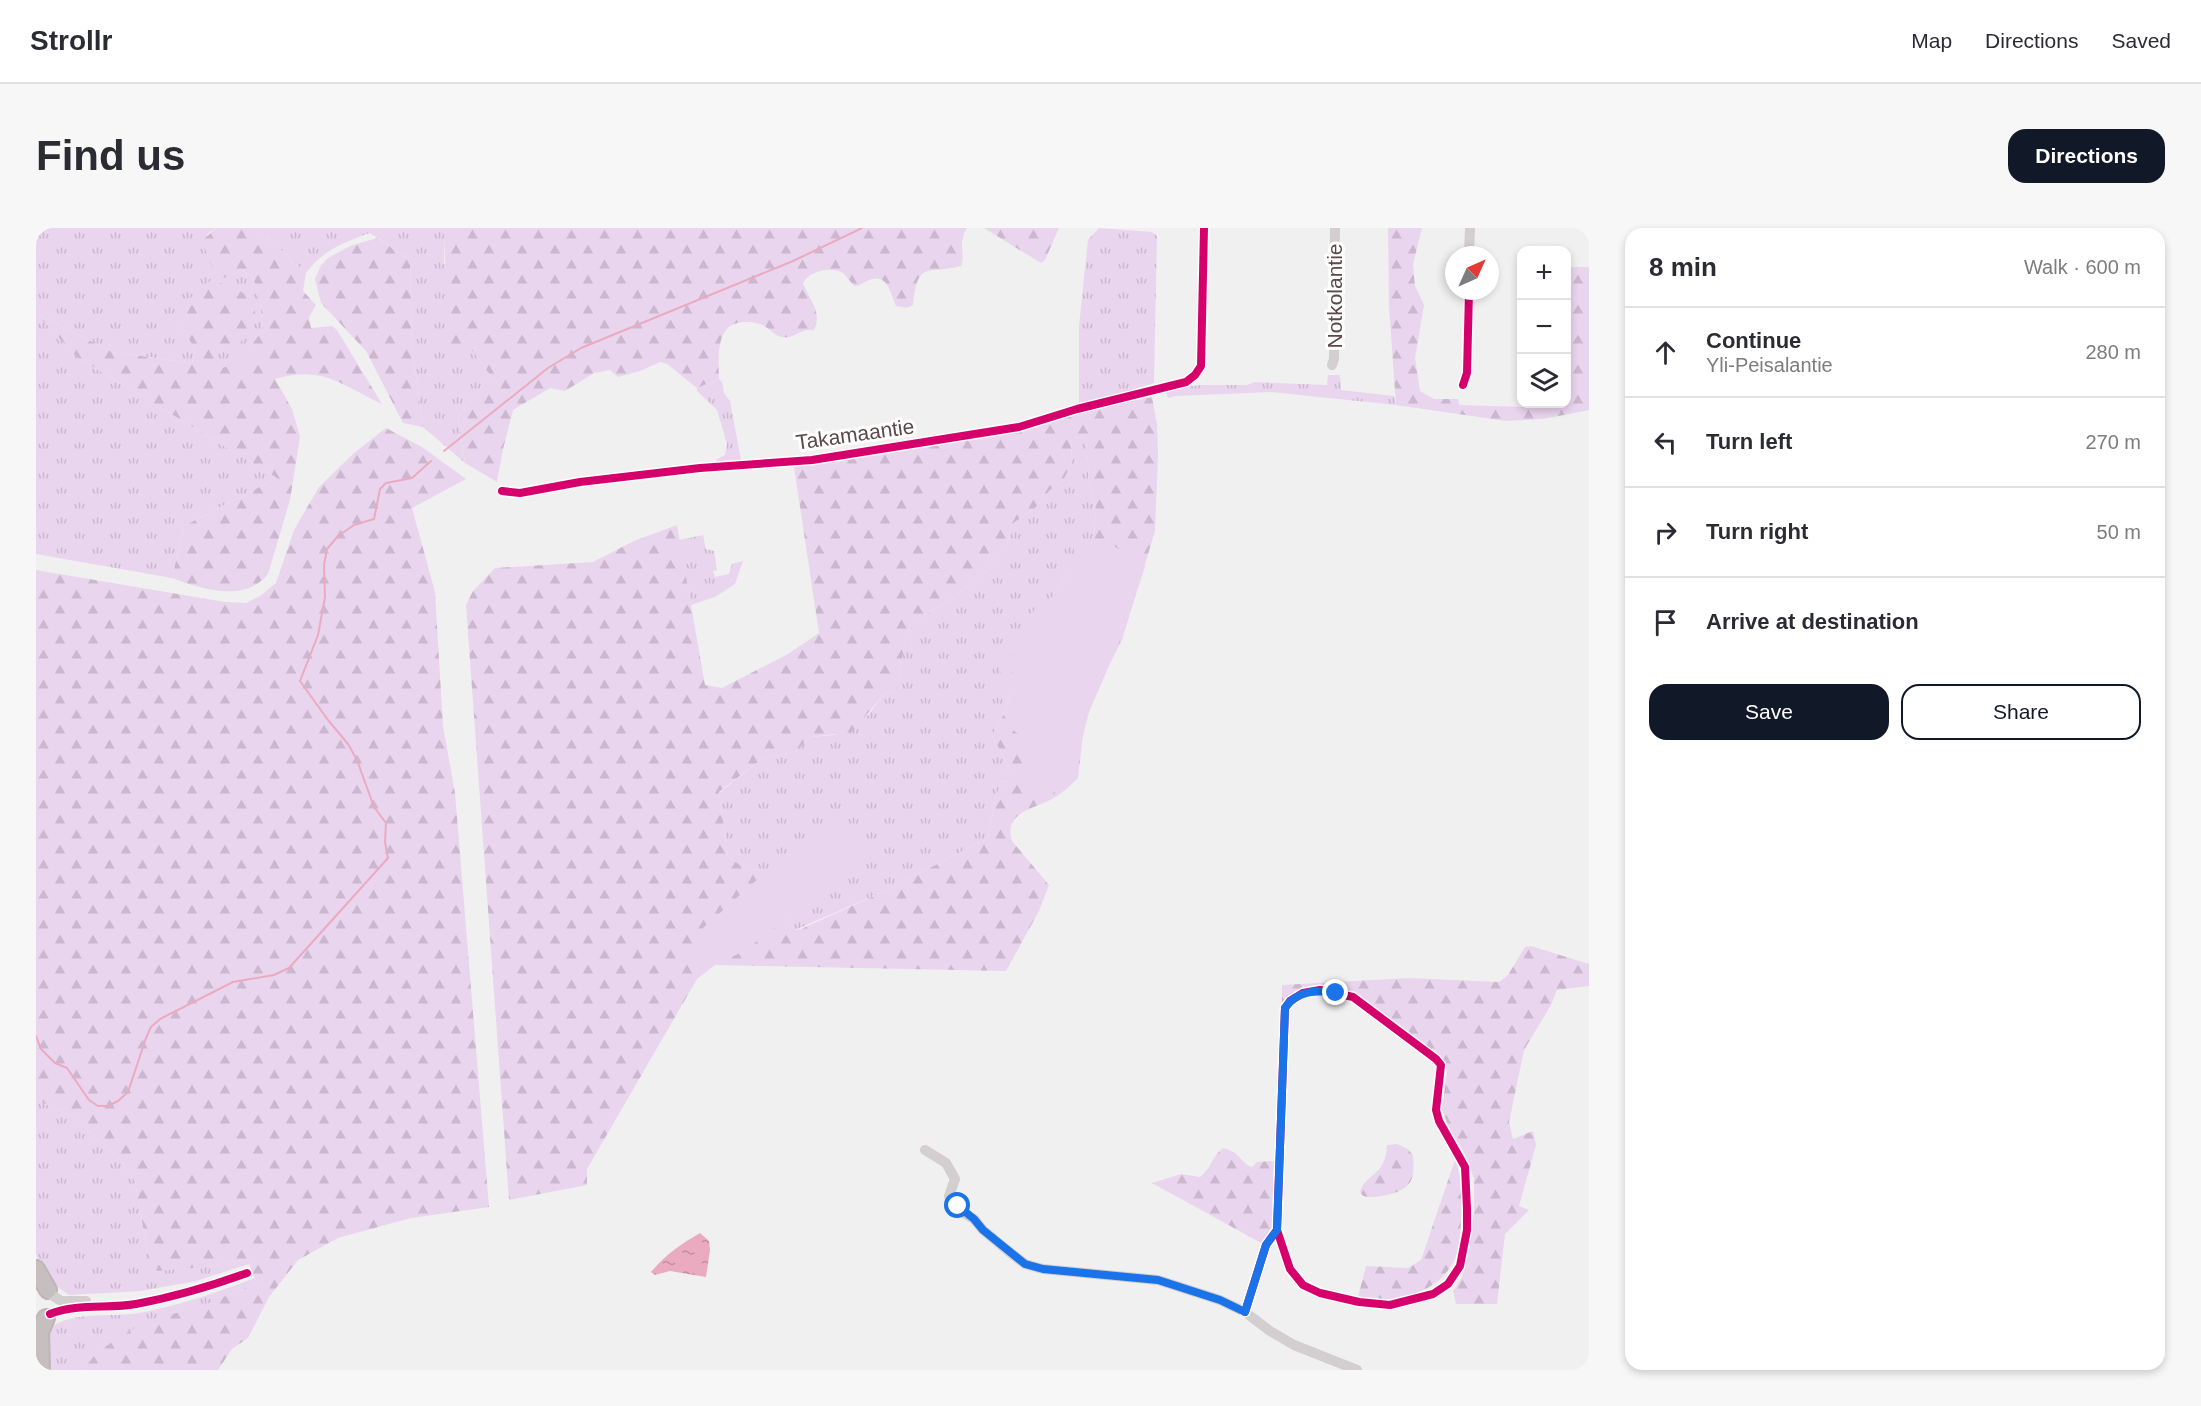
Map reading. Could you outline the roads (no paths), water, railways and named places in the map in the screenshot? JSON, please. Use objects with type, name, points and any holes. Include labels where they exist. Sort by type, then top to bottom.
[{"type":"highway","points":[[36,1269],[45,1290]]},
{"type":"highway","points":[[41,1370],[40,1332],[44,1318]]},
{"type":"street","name":"Takamaantie","points":[[502,491],[519,493],[580,482],[700,468],[812,460],[1019,427],[1077,409],[1186,382],[1201,366],[1204,228]]},
{"type":"street","name":"Notkolantie","points":[[1332,365],[1334,359],[1335,228]]},
{"type":"street","points":[[1469,246],[1470,228]]},
{"type":"street","points":[[1464,385],[1467,373],[1468,300]]},
{"type":"street","points":[[1245,1312],[1266,1245],[1277,1230],[1285,1008],[1290,1001],[1303,993],[1320,990],[1353,997],[1441,1065],[1436,1110],[1439,1121],[1465,1167],[1467,1230],[1460,1266],[1448,1284],[1434,1294],[1390,1305],[1359,1302],[1320,1293],[1303,1285],[1290,1269],[1277,1230]]},
{"type":"street","points":[[925,1150],[946,1163],[955,1179],[949,1196],[983,1230],[1025,1264],[1043,1269],[1158,1280],[1220,1300],[1245,1312],[1294,1345],[1357,1370]]},
{"type":"street","points":[[44,1318],[64,1310],[114,1307],[155,1300],[247,1273]]},
{"type":"street","points":[[45,1290],[61,1301],[67,1302],[155,1300]]},
{"type":"street","points":[[44,1318],[54,1305],[45,1290]]},
{"type":"water","points":[[700,1233],[709,1241],[706,1277],[670,1271],[655,1275],[651,1272],[674,1250]]},
{"type":"waterway","points":[[444,451],[548,368],[581,348],[793,261],[862,228]]},
{"type":"waterway","points":[[36,1036],[41,1049],[55,1063],[67,1068],[89,1100],[98,1106],[108,1106],[118,1101],[128,1092],[151,1027],[160,1019],[233,982],[274,975],[289,968],[388,858],[385,842],[386,823],[374,807],[357,760],[348,744],[300,681],[318,635],[325,597],[324,565],[327,549],[338,536],[354,525],[374,519],[380,489],[386,483],[412,478],[431,461]]}]
